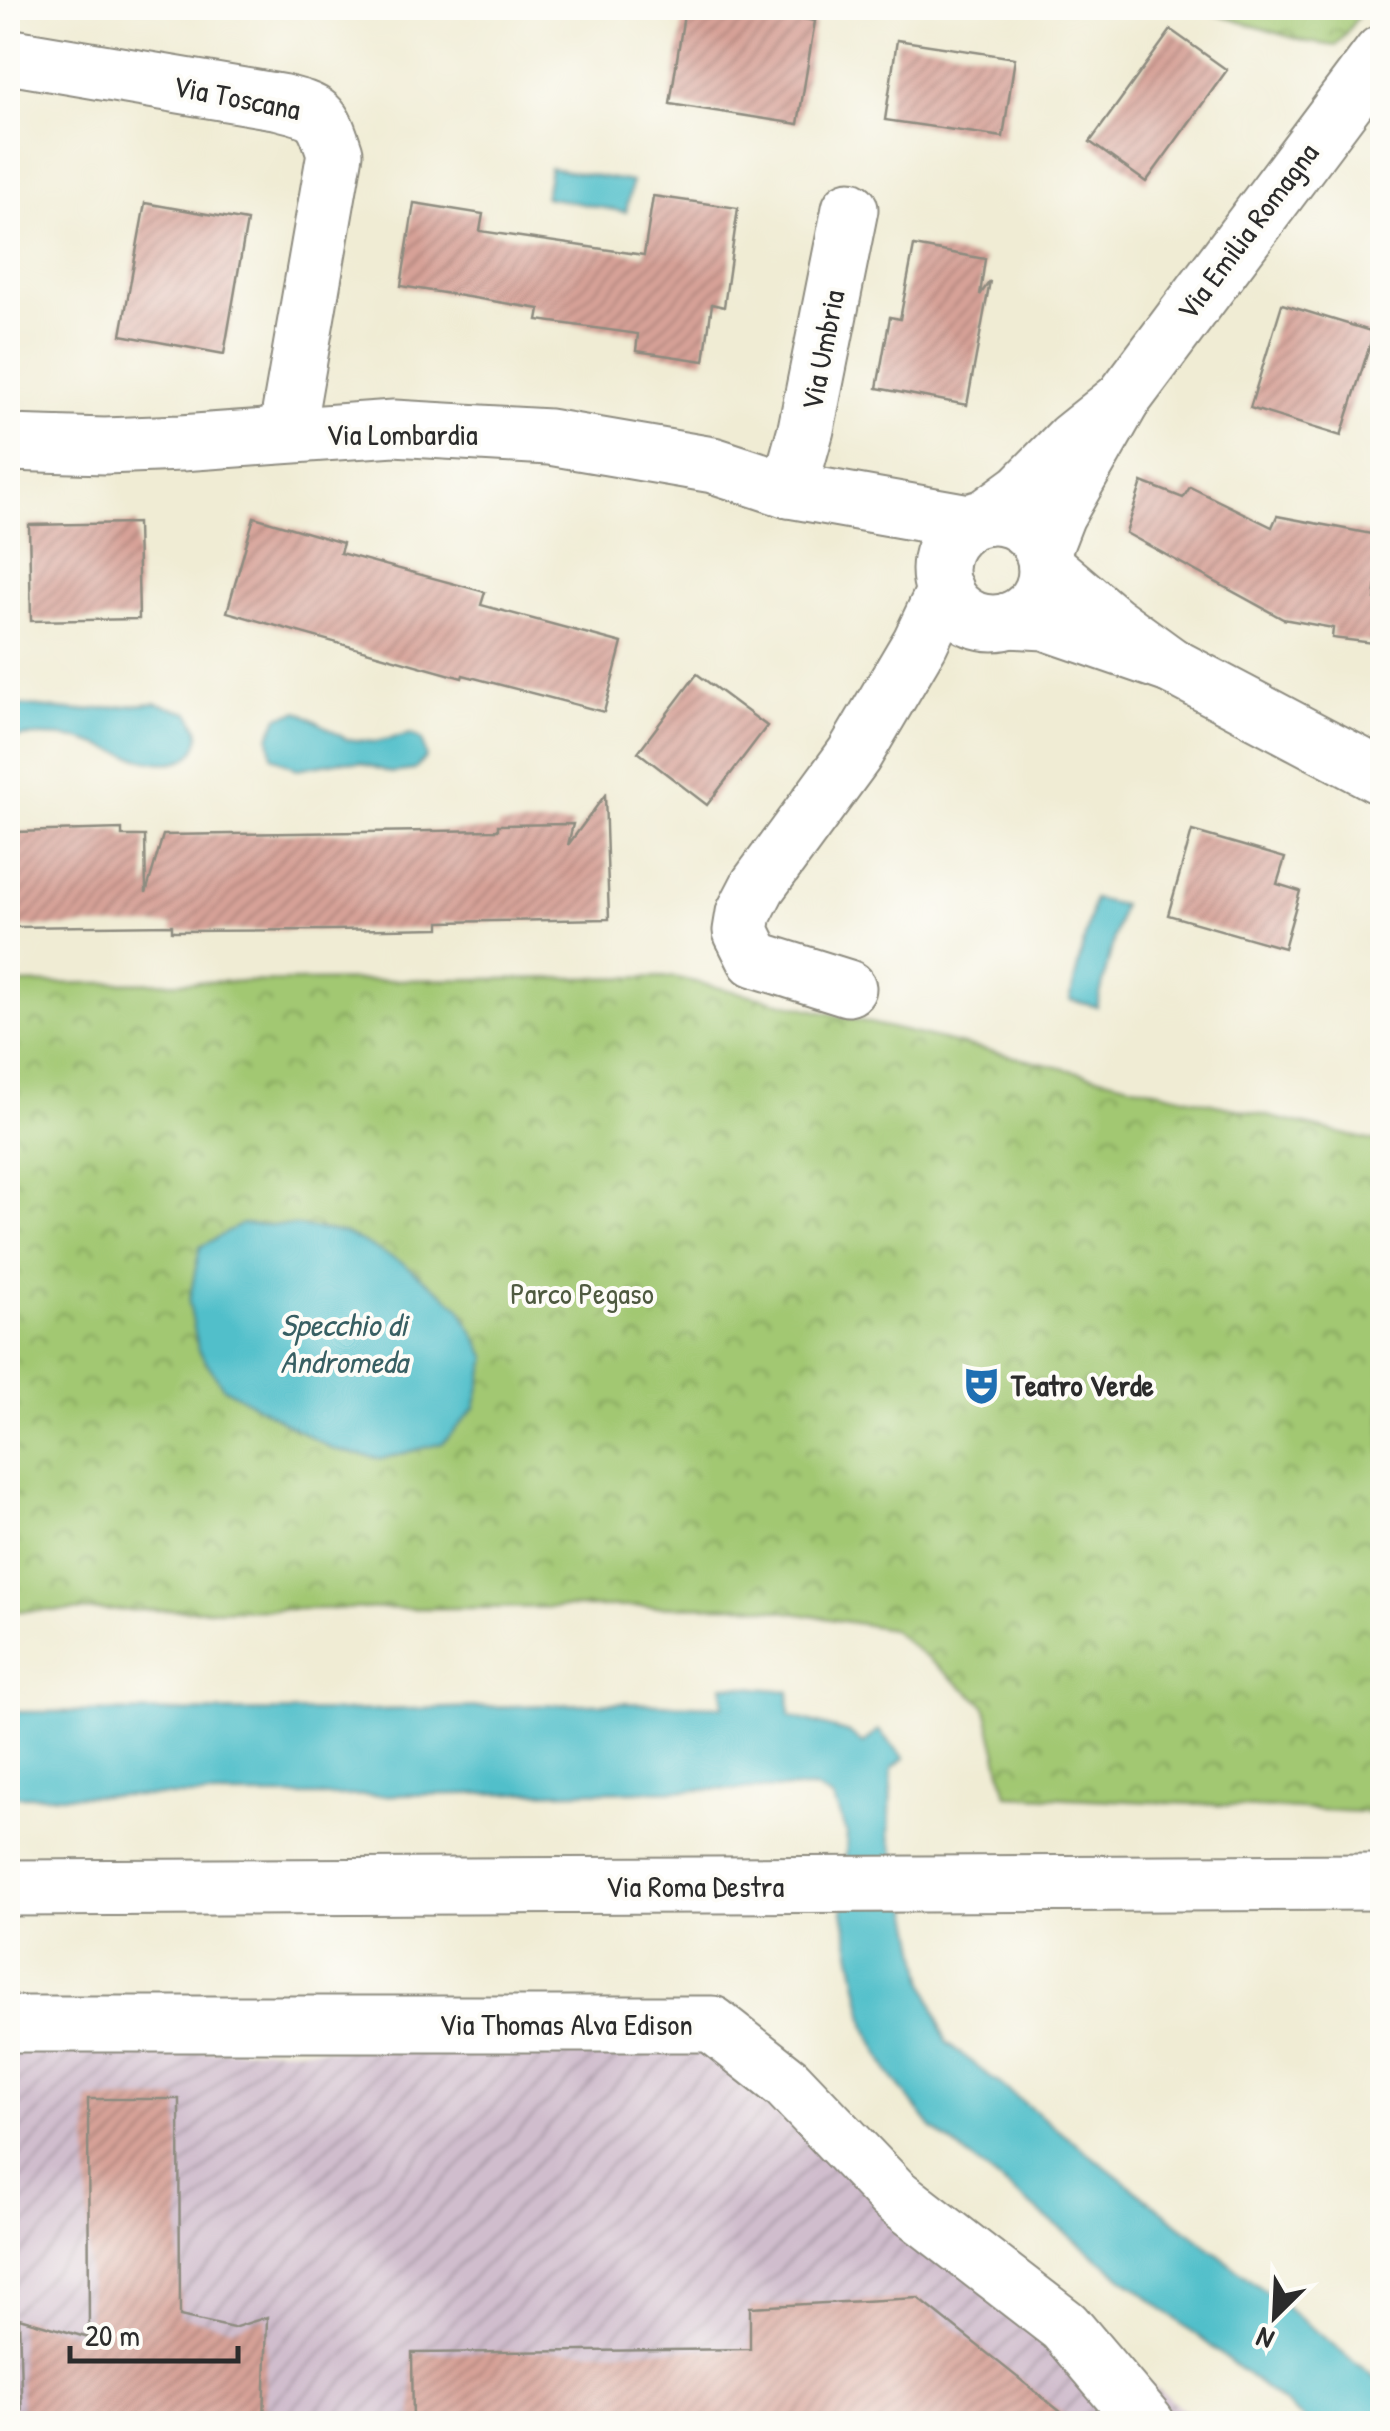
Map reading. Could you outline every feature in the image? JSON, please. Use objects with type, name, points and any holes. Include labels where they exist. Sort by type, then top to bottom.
[{"type":"street","name":"Via Emilia Romagna","points":[[1045,559],[1057,515],[1123,399],[1379,50]]},
{"type":"street","name":"Via Toscana","points":[[8,56],[280,102],[312,110],[326,124],[336,153],[286,435]]},
{"type":"street","name":"Via Umbria","points":[[790,490],[850,209]]},
{"type":"street","name":"Via Emilia Romagna","points":[[978,519],[1023,490],[1072,440],[1123,399]]},
{"type":"street","name":"Via Lombardia","points":[[8,442],[105,446],[394,428],[549,437],[713,466],[790,490],[978,519],[1004,518],[1021,524],[1034,536],[1045,559],[1111,622],[1170,665],[1382,777]]},
{"type":"street","name":"Via Lombardia","points":[[790,490],[908,552],[970,602],[1045,622],[1170,665]]},
{"type":"street","points":[[970,602],[945,548],[955,533],[978,519]]},
{"type":"street","points":[[848,988],[755,959],[741,930],[744,912],[758,886],[854,755],[920,643],[970,602],[1025,612],[1037,600],[1044,584],[1045,559]]},
{"type":"street","name":"Via Roma Destra","points":[[8,1888],[1382,1882]]},
{"type":"street","name":"Via Thomas Alva Edison","points":[[8,2024],[712,2024],[787,2083],[893,2194],[1064,2326],[1147,2424]]},
{"type":"shaded area","points":[[718,2045],[1201,2423],[8,2423],[8,2052]]},
{"type":"green space","points":[[1195,8],[1359,8],[1357,18],[1336,46],[1307,42]]},
{"type":"green space","name":"Parco Pegaso","points":[[673,977],[1382,1143],[1382,1813],[1007,1795],[985,1705],[891,1629],[751,1606],[8,1611],[8,984]]},
{"type":"water","points":[[550,168],[632,182],[626,212],[545,197]]},
{"type":"water","points":[[155,703],[189,713],[195,721],[199,739],[185,758],[157,762],[69,738],[8,738],[8,704],[78,711]]},
{"type":"water","points":[[299,711],[346,739],[375,742],[411,734],[422,740],[426,757],[414,770],[391,773],[342,761],[297,769],[272,756],[269,737],[278,717]]},
{"type":"water","points":[[1094,899],[1122,905],[1097,1007],[1070,1000]]},
{"type":"water","name":"Specchio di Andromeda","points":[[242,1224],[344,1233],[403,1263],[459,1306],[487,1358],[475,1408],[443,1443],[381,1459],[332,1449],[223,1387],[198,1349],[189,1302],[200,1247]]},
{"type":"water","points":[[723,1685],[789,1691],[790,1716],[849,1733],[863,1744],[878,1730],[905,1758],[892,1768],[889,1834],[924,1979],[946,2042],[1382,2383],[1382,2423],[1309,2423],[932,2128],[889,2072],[867,2028],[843,1912],[847,1833],[833,1799],[814,1788],[338,1796],[8,1796],[8,1712],[345,1711],[624,1703],[723,1706]]},
{"type":"building","points":[[685,8],[733,8],[815,21],[798,124],[670,104]]},
{"type":"building","points":[[1171,30],[1227,70],[1146,182],[1090,142]]},
{"type":"building","points":[[897,40],[1015,58],[1003,137],[885,120]]},
{"type":"building","points":[[653,196],[738,208],[724,307],[712,304],[704,361],[636,351],[638,334],[538,320],[540,309],[401,286],[414,203],[483,214],[480,231],[644,255]]},
{"type":"building","points":[[145,203],[247,221],[224,354],[121,335]]},
{"type":"building","points":[[914,246],[985,259],[980,295],[990,281],[967,405],[877,388],[890,317],[900,319]]},
{"type":"building","points":[[1282,304],[1374,332],[1341,436],[1250,408]]},
{"type":"building","points":[[1142,482],[1183,498],[1190,487],[1272,527],[1277,516],[1382,536],[1375,600],[1382,601],[1382,644],[1332,638],[1333,628],[1283,619],[1126,533]]},
{"type":"building","points":[[254,517],[343,543],[340,553],[485,592],[481,605],[622,643],[604,712],[463,675],[462,678],[227,612]]},
{"type":"building","points":[[137,523],[139,619],[31,621],[29,525]]},
{"type":"building","points":[[697,674],[767,726],[707,805],[638,752]]},
{"type":"building","points":[[605,795],[609,919],[440,922],[440,928],[332,930],[172,931],[172,925],[16,927],[15,832],[122,829],[122,836],[145,836],[146,893],[163,835],[498,830],[498,825],[573,824],[568,845]]},
{"type":"building","points":[[1192,831],[1285,858],[1277,884],[1300,891],[1284,948],[1168,915]]},
{"type":"building","points":[[88,2099],[179,2099],[180,2316],[233,2328],[267,2317],[264,2424],[22,2424],[19,2318],[89,2338]]},
{"type":"building","points":[[918,2298],[1076,2424],[413,2424],[412,2353],[750,2349],[750,2307]]},
{"type":"place","name":"Teatro Verde","points":[[981,1385]]}]
